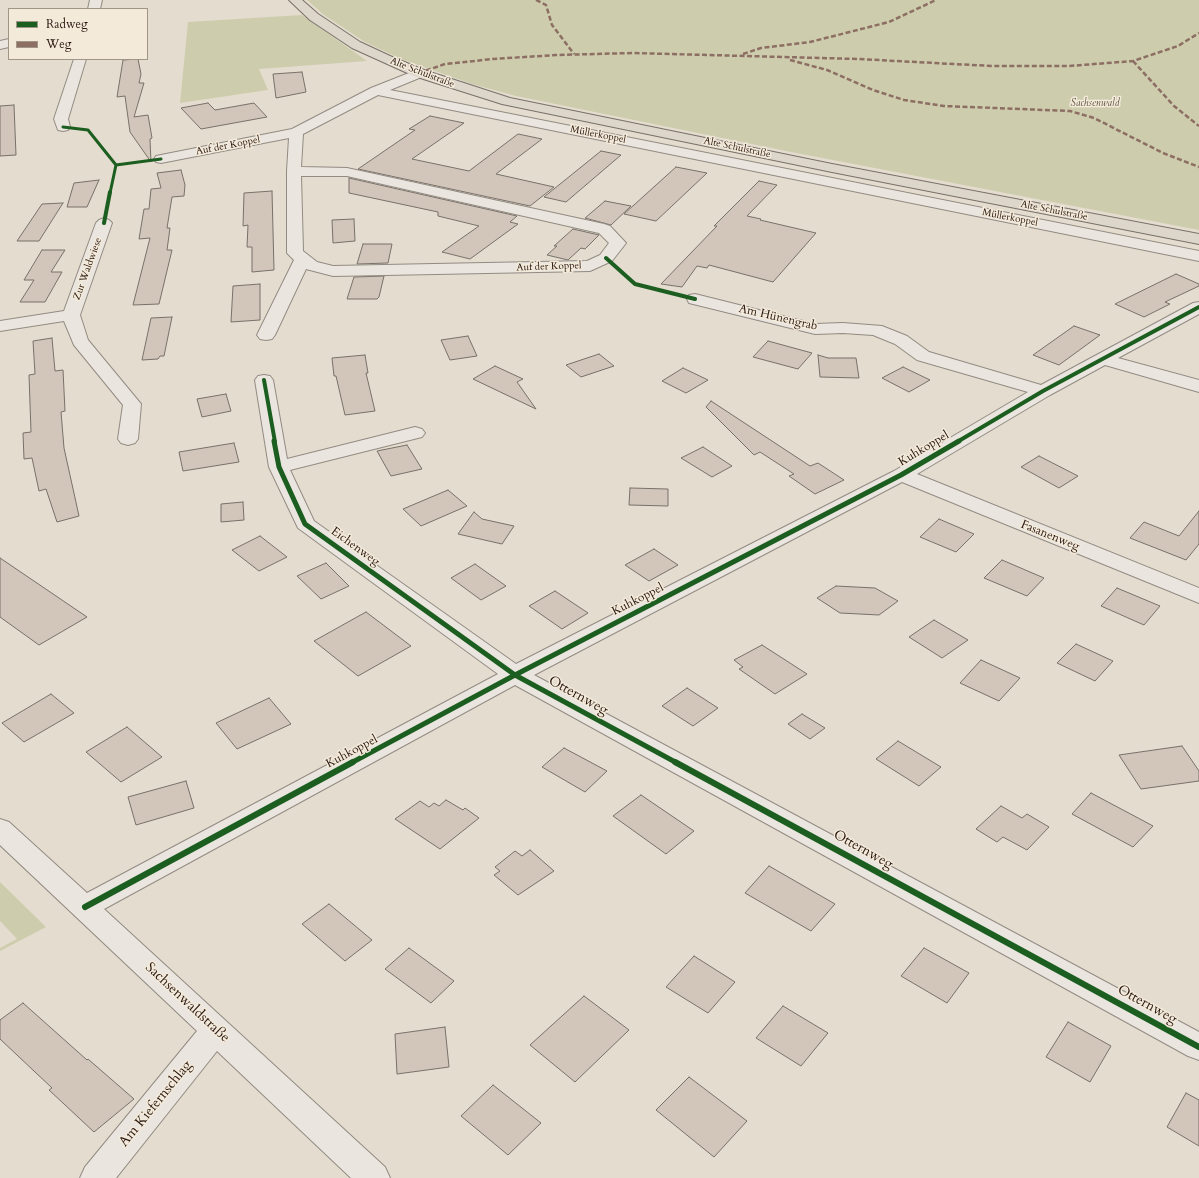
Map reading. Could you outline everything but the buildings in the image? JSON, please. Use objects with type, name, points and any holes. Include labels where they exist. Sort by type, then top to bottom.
[{"type":"main road","name":"Alte Schulstraße","points":[[295,0],[314,17],[356,44],[419,73],[507,101],[832,168],[1199,239]]},
{"type":"street","points":[[63,127],[61,119],[80,60]]},
{"type":"street","name":"Auf der Koppel","points":[[161,159],[296,132],[376,91],[419,73]]},
{"type":"street","name":"Müllerkoppel","points":[[376,91],[1199,256]]},
{"type":"street","points":[[266,335],[302,259],[295,253],[294,171],[296,132]]},
{"type":"street","points":[[820,180],[832,168]]},
{"type":"street","name":"Auf der Koppel","points":[[294,171],[347,172],[503,206],[604,229],[618,243],[606,258],[590,266],[333,271],[311,265],[302,259]]},
{"type":"street","name":"Zur Waldwiese","points":[[104,223],[71,315],[80,341],[132,404],[128,439]]},
{"type":"street","name":"Am Hünengrab","points":[[695,299],[815,329],[843,328],[876,330],[901,340],[923,356],[1043,391]]},
{"type":"street","name":"Kuhkoppel","points":[[85,907],[515,675],[901,475],[1043,391],[1199,307]]},
{"type":"street","name":"Zur Waldwiese","points":[[0,326],[71,315]]},
{"type":"street","points":[[1103,359],[1199,386]]},
{"type":"street","name":"Eichenweg","points":[[264,380],[279,467],[305,524],[515,675]]},
{"type":"street","points":[[279,467],[415,433]]},
{"type":"street","name":"Fasanenweg","points":[[901,475],[1199,596]]},
{"type":"street","name":"Otternweg","points":[[515,675],[1199,1047]]},
{"type":"street","name":"Sachsenwaldstraße","points":[[0,829],[374,1178]]},
{"type":"street","name":"Am Kiefernschlag","points":[[96,1178],[216,1030]]},
{"type":"green space","name":"Sachsenwald","points":[[307,0],[1199,0],[1199,230],[796,153],[516,96],[472,84],[401,59],[365,42],[324,15]]},
{"type":"green space","points":[[302,15],[367,61],[259,69],[268,90],[180,103],[188,22]]},
{"type":"green space","points":[[0,882],[46,927],[0,951],[0,948],[17,939],[0,921]]},
{"type":"marked path","points":[[536,0],[546,5],[552,25],[574,54]]},
{"type":"marked path","points":[[743,54],[761,48],[810,42],[889,22],[936,0]]},
{"type":"marked path","points":[[419,73],[445,64],[493,59],[556,55],[633,53],[858,59],[992,66],[1069,66],[1133,61],[1178,46],[1199,33]]},
{"type":"marked path","points":[[790,60],[827,70],[873,90],[904,100],[944,106],[1070,111],[1094,118],[1163,153],[1199,167]]},
{"type":"marked path","points":[[1133,61],[1174,106],[1199,126]]},
{"type":"cycle path","points":[[63,127],[88,130],[116,165],[161,159]]},
{"type":"cycle path","points":[[104,223],[116,165]]},
{"type":"cycle path","points":[[606,258],[635,284],[695,299]]},
{"type":"cycle path","points":[[85,907],[515,675],[901,475],[1043,391],[1199,307]]},
{"type":"cycle path","points":[[264,380],[279,467],[305,524],[515,675],[1199,1047]]}]
